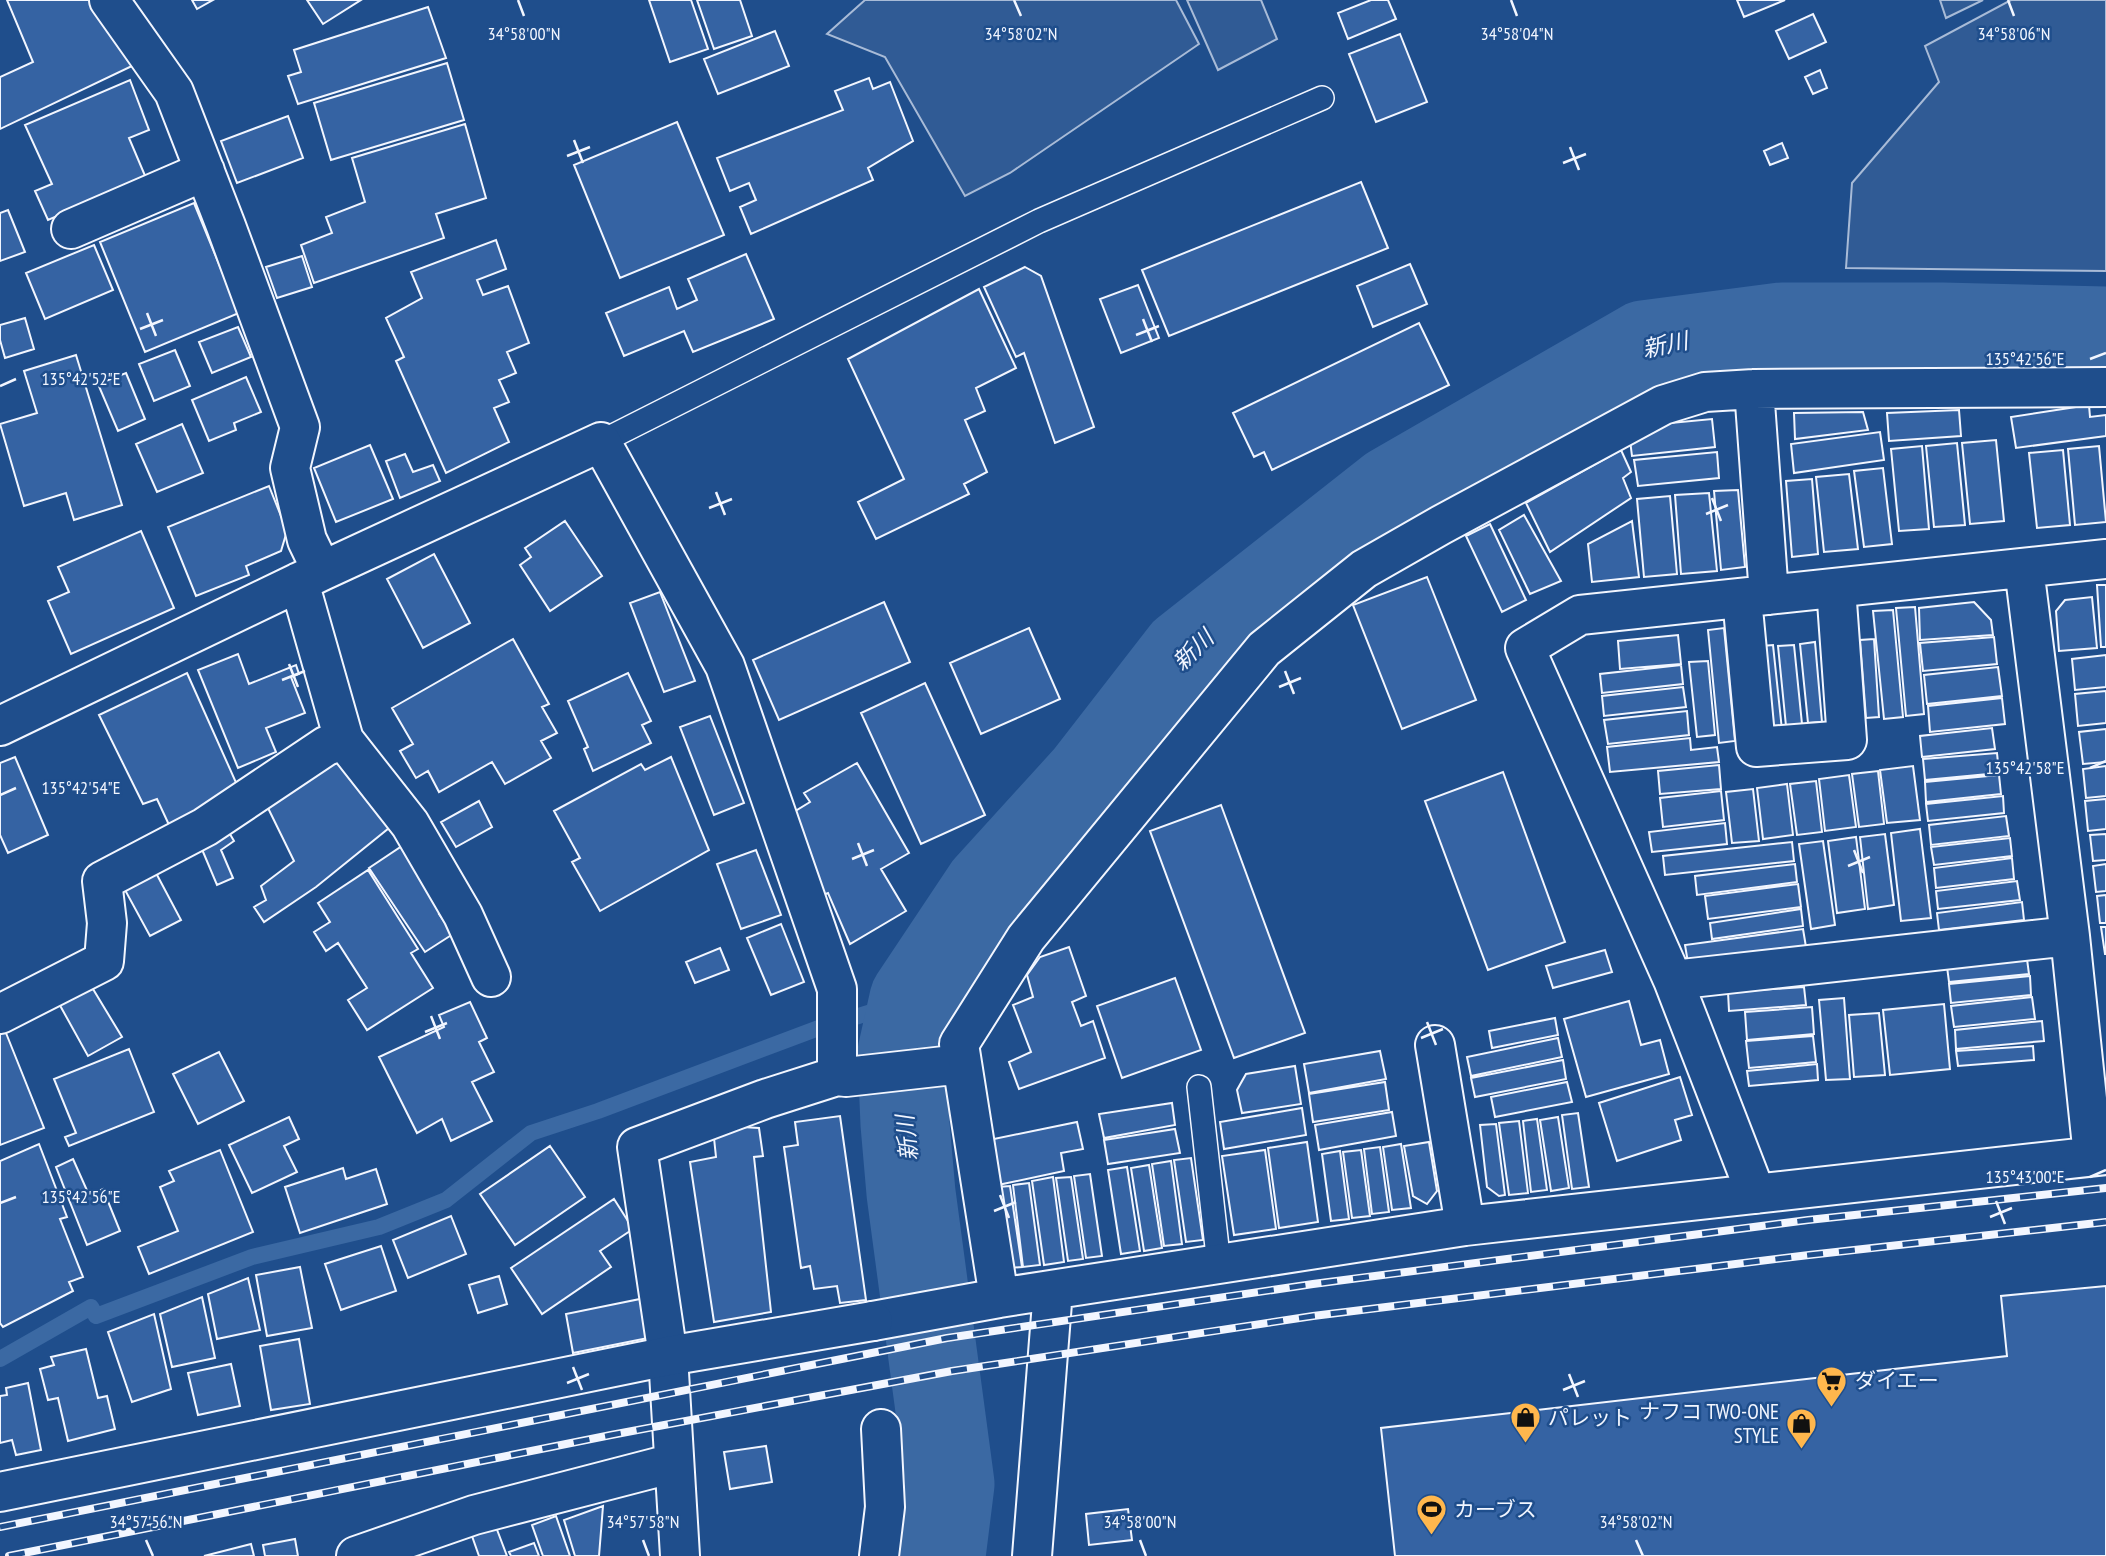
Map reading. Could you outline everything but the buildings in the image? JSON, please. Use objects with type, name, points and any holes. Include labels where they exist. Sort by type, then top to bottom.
[{"type":"street","points":[[109,0],[174,92],[300,427],[290,468],[307,540],[310,577],[344,740],[410,824],[463,915],[491,976]]},
{"type":"street","points":[[71,229],[205,171]]},
{"type":"street","points":[[999,1298],[954,1065],[959,1044],[1026,938],[1264,649],[1364,569],[1441,524],[1663,405],[1705,392],[1754,389],[2106,387]]},
{"type":"street","points":[[1754,389],[1756,747],[1847,740],[1836,588]]},
{"type":"street","points":[[0,726],[310,577],[601,442],[725,666],[837,989],[842,1076]]},
{"type":"street","points":[[1756,1194],[1673,980],[1525,649],[1580,615],[2106,559]]},
{"type":"street","points":[[0,1492],[668,1356],[999,1298],[1465,1226],[2099,1155],[2024,568]]},
{"type":"street","points":[[0,1014],[104,961],[107,923],[102,881],[205,827],[327,746],[344,740]]},
{"type":"street","points":[[1673,980],[2070,936]]},
{"type":"street","points":[[1435,1045],[1465,1226]]},
{"type":"street","points":[[680,1556],[668,1356],[637,1147],[765,1098],[842,1076],[954,1065]]},
{"type":"street","points":[[1032,1556],[1054,1290]]},
{"type":"street","points":[[879,1556],[885,1507],[881,1429]]},
{"type":"street","points":[[356,1556],[474,1515],[674,1463]]},
{"type":"lane","points":[[601,442],[1039,221],[1322,99]]},
{"type":"lane","points":[[1199,1087],[1219,1265]]},
{"type":"shaded area","points":[[865,0],[1176,0],[1199,44],[1010,173],[965,196],[885,57],[827,34]]},
{"type":"shaded area","points":[[1187,0],[1261,0],[1277,39],[1218,70]]},
{"type":"shaded area","points":[[1940,0],[1983,0],[1946,18]]},
{"type":"shaded area","points":[[2011,0],[2106,0],[2106,271],[1846,268],[1852,183],[1939,82],[1925,46]]},
{"type":"waterway","name":"新川","points":[[941,1556],[950,1484],[911,1193],[905,1124],[902,1053],[914,999],[988,888],[1088,778],[1185,653],[1392,490],[1644,345],[1782,327],[2106,331]]},
{"type":"waterway","points":[[0,1359],[91,1307],[96,1316],[252,1257],[379,1227],[446,1200],[531,1133],[598,1111],[816,1029],[914,999]]},
{"type":"railway","points":[[0,1527],[947,1338],[1313,1284],[1808,1220],[2106,1188]]},
{"type":"railway","points":[[9,1556],[611,1435],[952,1371],[1313,1316],[1809,1255],[2106,1222]]},
{"type":"place","name":"ダイエー","points":[[1832,1408]]},
{"type":"place","name":"パレット","points":[[1525,1445]]},
{"type":"place","name":"ナフコ TWO-ONE STYLE","points":[[1802,1451]]},
{"type":"place","name":"カーブス","points":[[1431,1537]]}]
